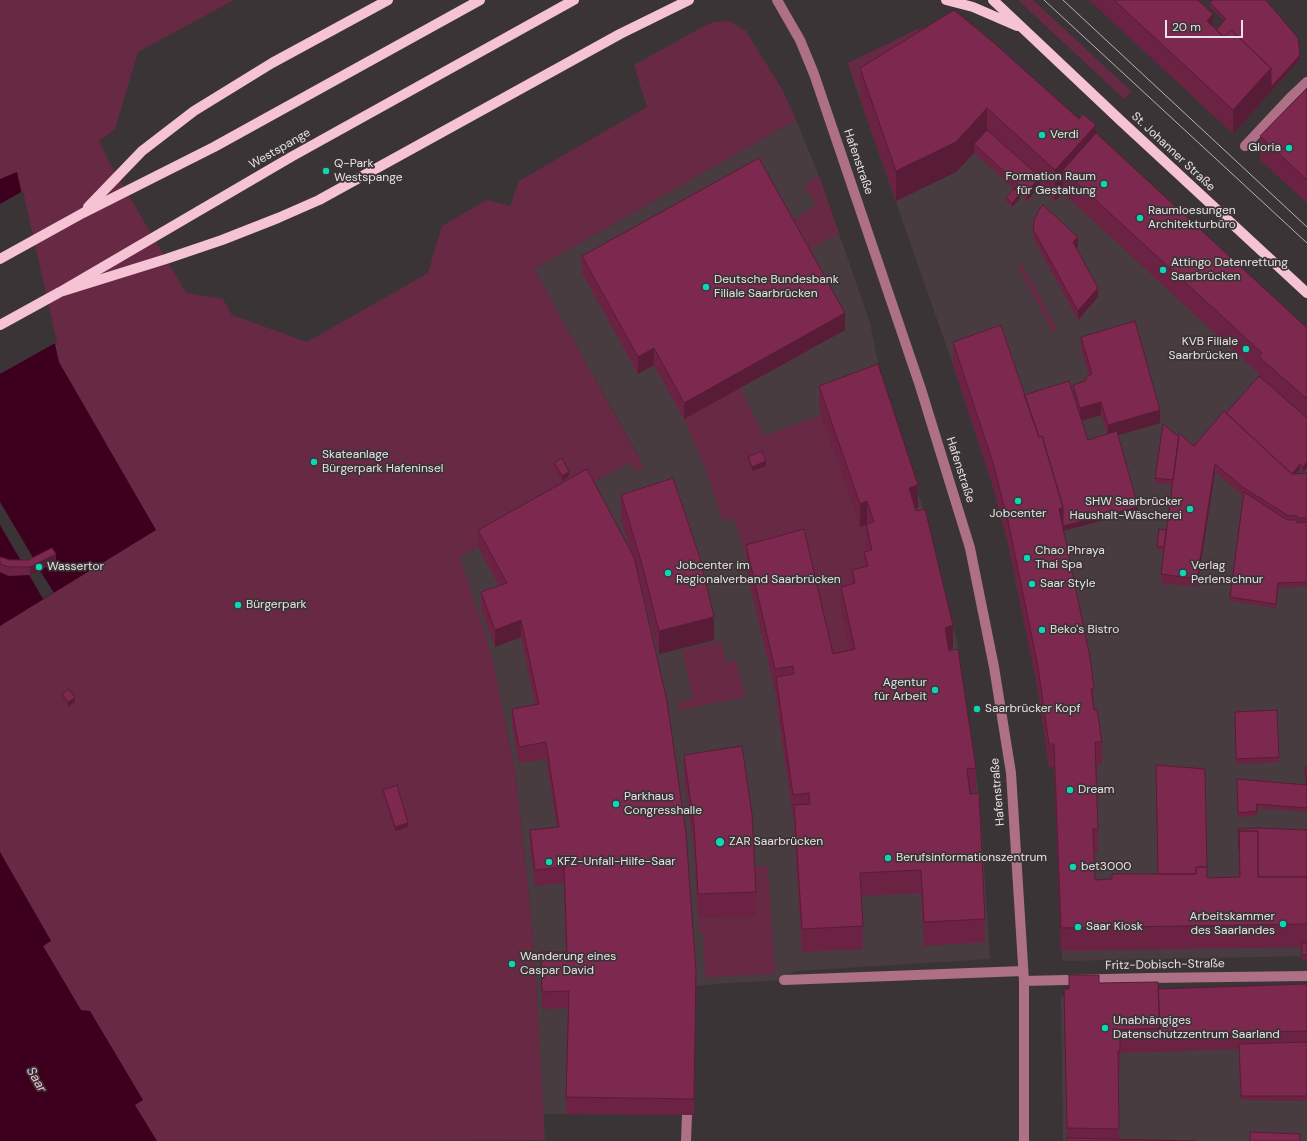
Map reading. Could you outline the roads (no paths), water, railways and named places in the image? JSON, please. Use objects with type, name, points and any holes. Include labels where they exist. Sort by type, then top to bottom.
[{"type":"main road","points":[[83,213],[142,151],[194,111],[272,63],[388,0]]},
{"type":"main road","points":[[0,259],[83,213],[214,147],[480,0]]},
{"type":"main road","name":"Westspange","points":[[0,325],[60,292],[291,158],[574,0]]},
{"type":"main road","points":[[60,292],[222,240],[319,200],[620,34],[689,0]]},
{"type":"main road","name":"St. Johanner Straße","points":[[946,0],[973,7],[1023,29]]},
{"type":"main road","name":"St. Johanner Straße","points":[[992,0],[1307,293]]},
{"type":"street","name":"Hafenstraße","points":[[777,0],[800,40],[814,74],[918,379],[970,548],[994,667],[1011,773],[1024,982],[1024,1141]]},
{"type":"street","points":[[1245,146],[1307,82]]},
{"type":"street","points":[[784,980],[1023,971]]},
{"type":"street","name":"Fritz-Dobisch-Straße","points":[[1024,982],[1149,978],[1307,976]]},
{"type":"street","points":[[686,1141],[687,1115]]},
{"type":"water","points":[[17,172],[59,362],[156,530],[0,626],[0,572],[9,576],[0,565],[0,179]]},
{"type":"water","name":"Saar","points":[[0,852],[51,941],[43,946],[81,1010],[90,1011],[143,1100],[135,1105],[157,1141],[0,1141]]},
{"type":"tram line","points":[[1044,0],[1307,243]]},
{"type":"tram line","points":[[1063,0],[1307,227]]},
{"type":"place","name":"Verdi","points":[[1042,135]]},
{"type":"place","name":"Gloria","points":[[1289,148]]},
{"type":"place","name":"Q-Park Westspange","points":[[326,171]]},
{"type":"place","name":"Formation Raum für Gestaltung","points":[[1104,184]]},
{"type":"place","name":"Raumloesungen Architekturbüro","points":[[1140,218]]},
{"type":"place","name":"Attingo Datenrettung Saarbrücken","points":[[1163,270]]},
{"type":"place","name":"Deutsche Bundesbank Filiale Saarbrücken","points":[[706,287]]},
{"type":"place","name":"KVB Filiale Saarbrücken","points":[[1246,349]]},
{"type":"place","name":"Skateanlage Bürgerpark Hafeninsel","points":[[314,462]]},
{"type":"place","name":"Jobcenter","points":[[1018,501]]},
{"type":"place","name":"SHW Saarbrücker Haushalt-Wäscherei","points":[[1190,509]]},
{"type":"place","name":"Chao Phraya Thai Spa","points":[[1027,558]]},
{"type":"place","name":"Wassertor","points":[[39,567]]},
{"type":"place","name":"Jobcenter im Regionalverband Saarbrücken","points":[[668,573]]},
{"type":"place","name":"Verlag Perlenschnur","points":[[1183,573]]},
{"type":"place","name":"Saar Style","points":[[1032,584]]},
{"type":"place","name":"Bürgerpark","points":[[238,605]]},
{"type":"place","name":"Beko's Bistro","points":[[1042,630]]},
{"type":"place","name":"Agentur für Arbeit","points":[[935,690]]},
{"type":"place","name":"Saarbrücker Kopf","points":[[977,709]]},
{"type":"place","name":"Dream","points":[[1070,790]]},
{"type":"place","name":"Parkhaus Congresshalle","points":[[616,804]]},
{"type":"place","name":"ZAR Saarbrücken","points":[[720,842]]},
{"type":"place","name":"Berufsinformationszentrum","points":[[888,858]]},
{"type":"place","name":"KFZ-Unfall-Hilfe-Saar","points":[[549,862]]},
{"type":"place","name":"bet3000","points":[[1073,867]]},
{"type":"place","name":"Arbeitskammer des Saarlandes","points":[[1283,924]]},
{"type":"place","name":"Saar Kiosk","points":[[1078,927]]},
{"type":"place","name":"Wanderung eines Caspar David","points":[[512,964]]},
{"type":"place","name":"Unabhängiges Datenschutzzentrum Saarland","points":[[1105,1028]]}]
